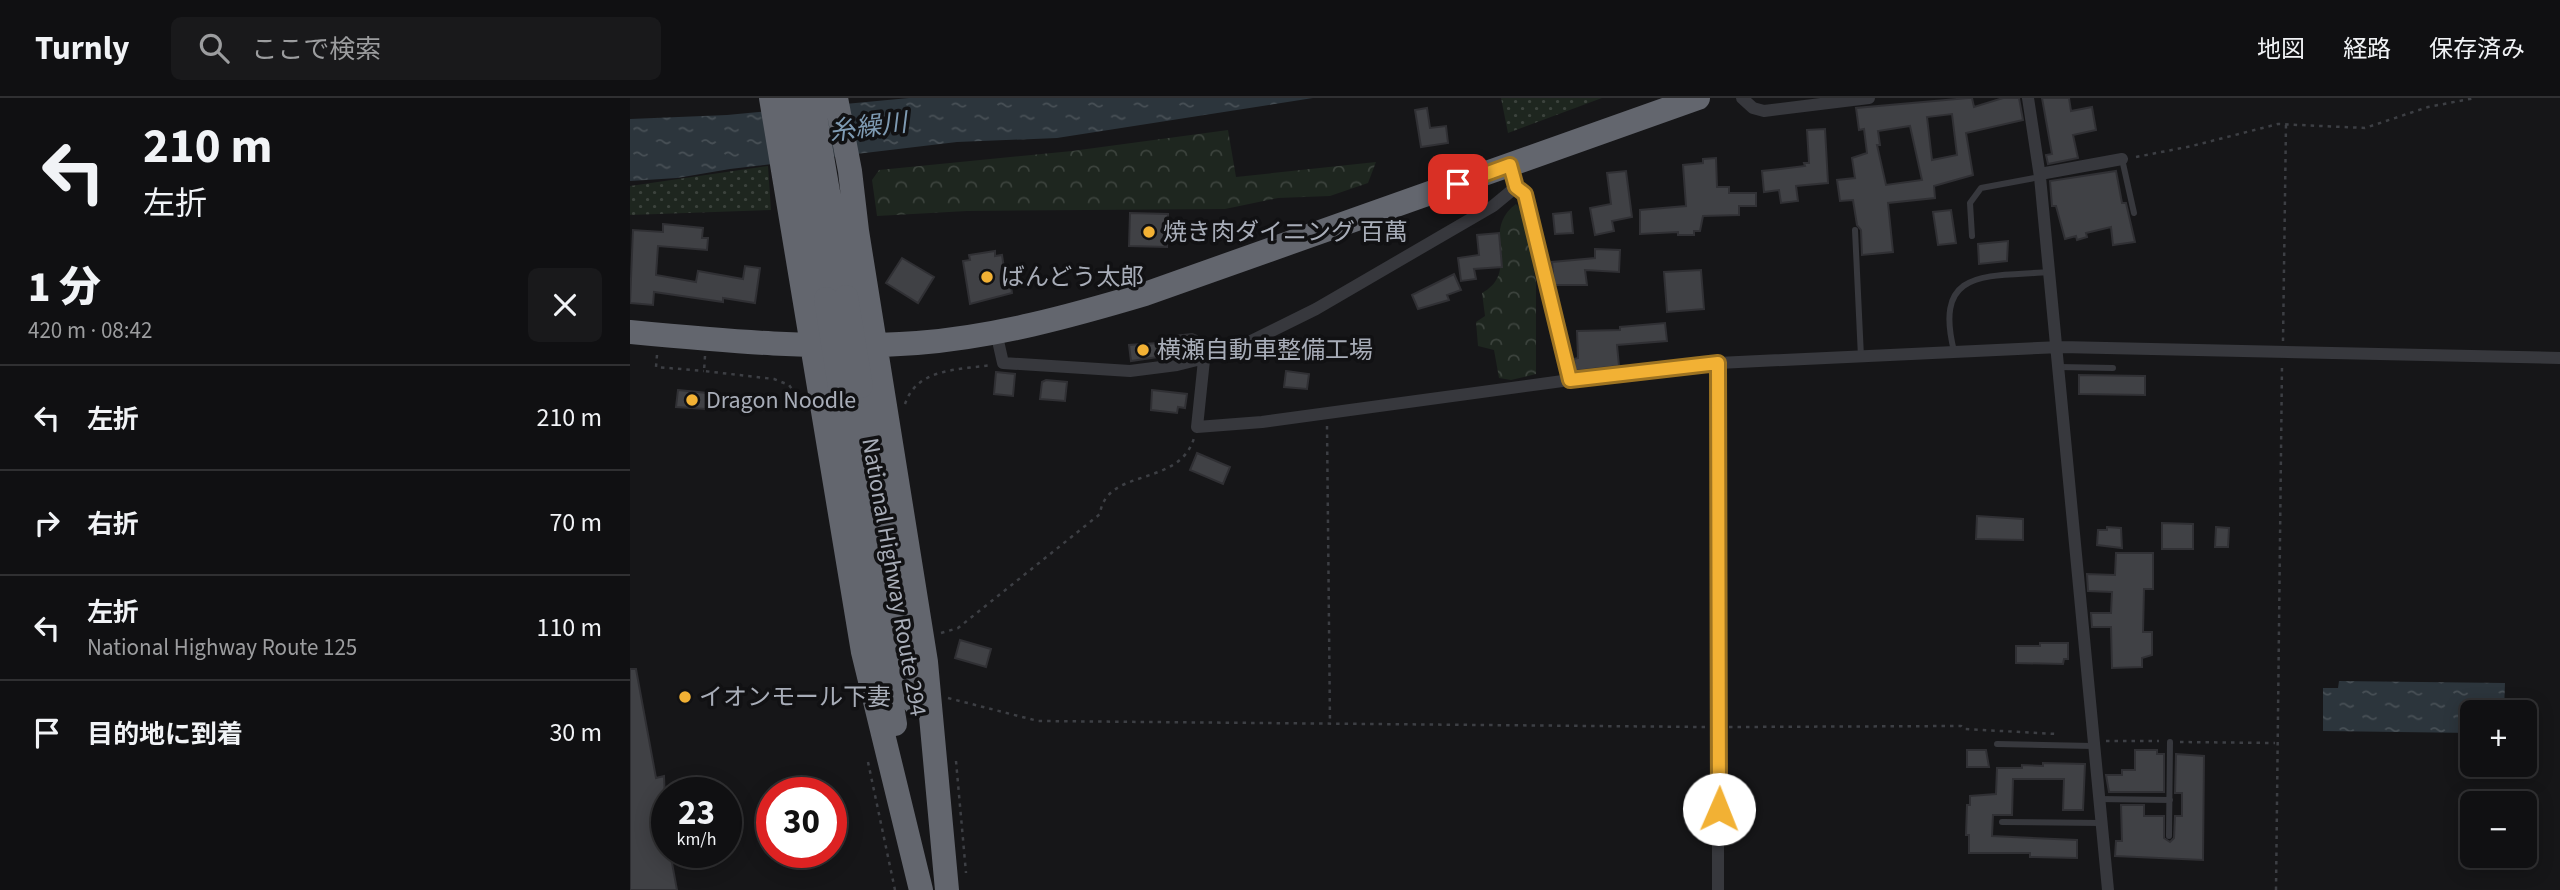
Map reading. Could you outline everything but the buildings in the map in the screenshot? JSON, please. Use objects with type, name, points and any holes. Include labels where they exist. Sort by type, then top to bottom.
[{"type":"highway","points":[[772,98],[805,178],[810,344],[863,652],[922,890]]},
{"type":"highway","name":"National Highway Route 294","points":[[794,98],[805,178],[836,298],[947,890]]},
{"type":"highway","name":"National Highway Route 294","points":[[805,178],[812,98]]},
{"type":"highway","points":[[836,98],[850,171],[926,662],[947,890]]},
{"type":"highway","points":[[630,332],[707,339],[875,345],[996,332],[1058,320],[1513,176],[1698,98]]},
{"type":"highway","name":"National Highway Route 294","points":[[851,386],[922,890]]},
{"type":"street","points":[[1742,98],[1753,108],[1764,111],[1868,98]]},
{"type":"street","points":[[2028,98],[2040,175],[2050,272],[2108,890]]},
{"type":"street","points":[[2040,175],[2122,159]]},
{"type":"street","points":[[996,332],[1003,363],[1130,371],[1203,360],[1259,338],[1316,309],[1493,206],[1513,176]]},
{"type":"street","points":[[1203,360],[1197,427],[1718,363],[2057,349],[2560,358]]},
{"type":"street","points":[[1717,890],[1720,727],[1718,363]]},
{"type":"lane","points":[[2122,159],[2134,213]]},
{"type":"lane","points":[[1972,236],[1970,203],[1981,188],[2040,175]]},
{"type":"lane","points":[[1513,176],[1525,194],[1570,380]]},
{"type":"lane","points":[[1855,230],[1861,357]]},
{"type":"lane","points":[[1955,353],[1949,303],[1958,290],[1984,277],[2050,272]]},
{"type":"lane","points":[[2059,367],[2113,368]]},
{"type":"lane","points":[[1997,744],[2092,741]]},
{"type":"lane","points":[[2169,836],[2170,741]]},
{"type":"lane","points":[[2098,799],[2170,800]]},
{"type":"lane","points":[[2002,822],[2101,824]]},
{"type":"path","points":[[2122,159],[2286,124],[2365,128],[2428,107],[2475,98]]},
{"type":"path","points":[[2276,890],[2286,124]]},
{"type":"path","points":[[657,334],[656,367],[774,379],[789,385],[806,408]]},
{"type":"path","points":[[704,371],[707,339]]},
{"type":"path","points":[[905,405],[910,391],[918,382],[934,374],[1003,363]]},
{"type":"path","points":[[1326,413],[1330,724]]},
{"type":"path","points":[[941,633],[958,628],[1100,514],[1102,504],[1110,493],[1181,463],[1192,444],[1197,427]]},
{"type":"path","points":[[948,698],[1038,721],[1720,727],[1961,726],[1964,729],[2092,741],[2276,743]]},
{"type":"path","points":[[866,749],[895,890]]},
{"type":"green space","points":[[1501,98],[1602,98],[1508,133]]},
{"type":"green space","points":[[1228,130],[1236,177],[1376,162],[1368,183],[1330,196],[1278,198],[1225,209],[967,211],[877,216],[872,180],[879,170],[1072,151]]},
{"type":"green space","points":[[768,166],[771,210],[630,215],[630,186]]},
{"type":"green space","points":[[1516,204],[1522,210],[1536,281],[1536,374],[1511,380],[1499,378],[1494,350],[1478,346],[1476,322],[1485,316],[1482,293],[1493,284],[1499,274],[1501,226]]},
{"type":"water","name":"糸繰川","points":[[909,98],[1313,98],[1057,138],[957,142],[730,169],[677,178],[630,181],[630,119],[727,115]]},
{"type":"water","points":[[2339,681],[2505,683],[2504,700],[2460,700],[2460,733],[2323,731],[2323,688],[2338,688]]},
{"type":"place","name":"焼き肉ダイニング 百萬","points":[[1149,232]]},
{"type":"place","name":"ばんどう太郎","points":[[987,277]]},
{"type":"place","name":"横瀬自動車整備工場","points":[[1143,350]]},
{"type":"place","name":"Dragon Noodle","points":[[692,400]]},
{"type":"place","name":"イオンモール下妻","points":[[685,697]]},
{"type":"route","points":[[1458,184],[1510,165],[1516,187],[1525,194],[1570,380],[1718,363],[1719,809]]}]
